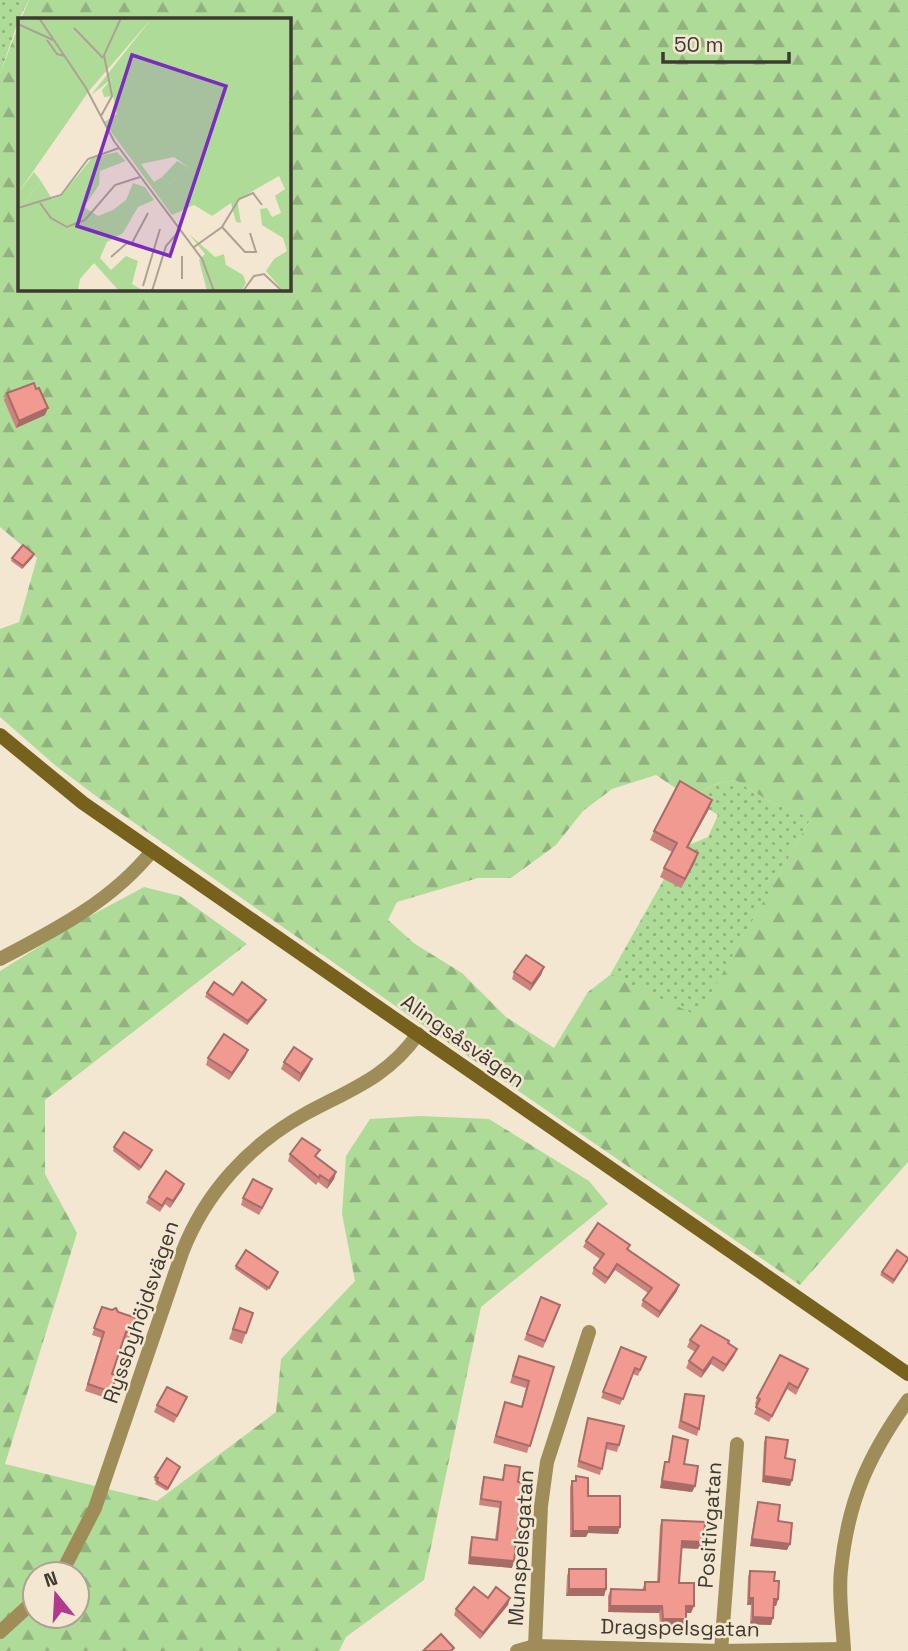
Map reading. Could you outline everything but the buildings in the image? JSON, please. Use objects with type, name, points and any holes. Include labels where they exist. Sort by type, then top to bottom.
[{"type":"main road","name":"Alingsåsvägen","points":[[0,735],[83,803],[908,1374]]},
{"type":"street","points":[[0,959],[77,917],[127,878],[152,851]]},
{"type":"street","name":"Ryssbyhöjdsvägen","points":[[68,1560],[95,1508],[182,1253],[198,1216],[237,1165],[263,1142],[295,1119],[382,1073],[407,1050],[418,1034]]},
{"type":"street","name":"Munspelsgatan","points":[[535,1646],[541,1506],[547,1462],[589,1332]]},
{"type":"street","points":[[844,1650],[841,1571],[850,1516],[861,1478],[875,1449],[908,1400]]},
{"type":"street","name":"Positivgatan","points":[[721,1651],[737,1444]]},
{"type":"street","points":[[0,1632],[21,1613]]},
{"type":"street","name":"Dragspelsgatan","points":[[517,1651],[535,1646],[721,1651],[844,1650]]},
{"type":"green space","points":[[0,0],[29,0],[18,18],[0,74]]},
{"type":"green space","points":[[29,0],[908,0],[908,1162],[800,1285],[96,796],[56,766],[0,717],[0,629],[19,622],[37,558],[0,527],[0,74],[18,27],[18,290],[290,290],[290,18],[21,18]],"holes":[[[656,775],[692,799],[712,785],[735,780],[769,801],[810,820],[698,1016],[610,975],[588,992],[554,1048],[506,1017],[462,973],[415,944],[388,920],[397,902],[478,878],[511,878],[556,845],[583,811],[612,789]]]},
{"type":"green space","points":[[735,780],[769,801],[810,820],[698,1017],[610,975],[664,879],[674,851],[708,837],[718,815],[692,799],[712,785]]},
{"type":"green space","points":[[144,887],[180,896],[247,944],[45,1100],[45,1174],[77,1233],[5,1464],[157,1501],[276,1412],[281,1359],[355,1281],[342,1214],[346,1156],[370,1119],[420,1116],[489,1119],[589,1181],[608,1204],[481,1307],[424,1580],[346,1637],[339,1651],[0,1651],[0,971],[77,923]]}]
